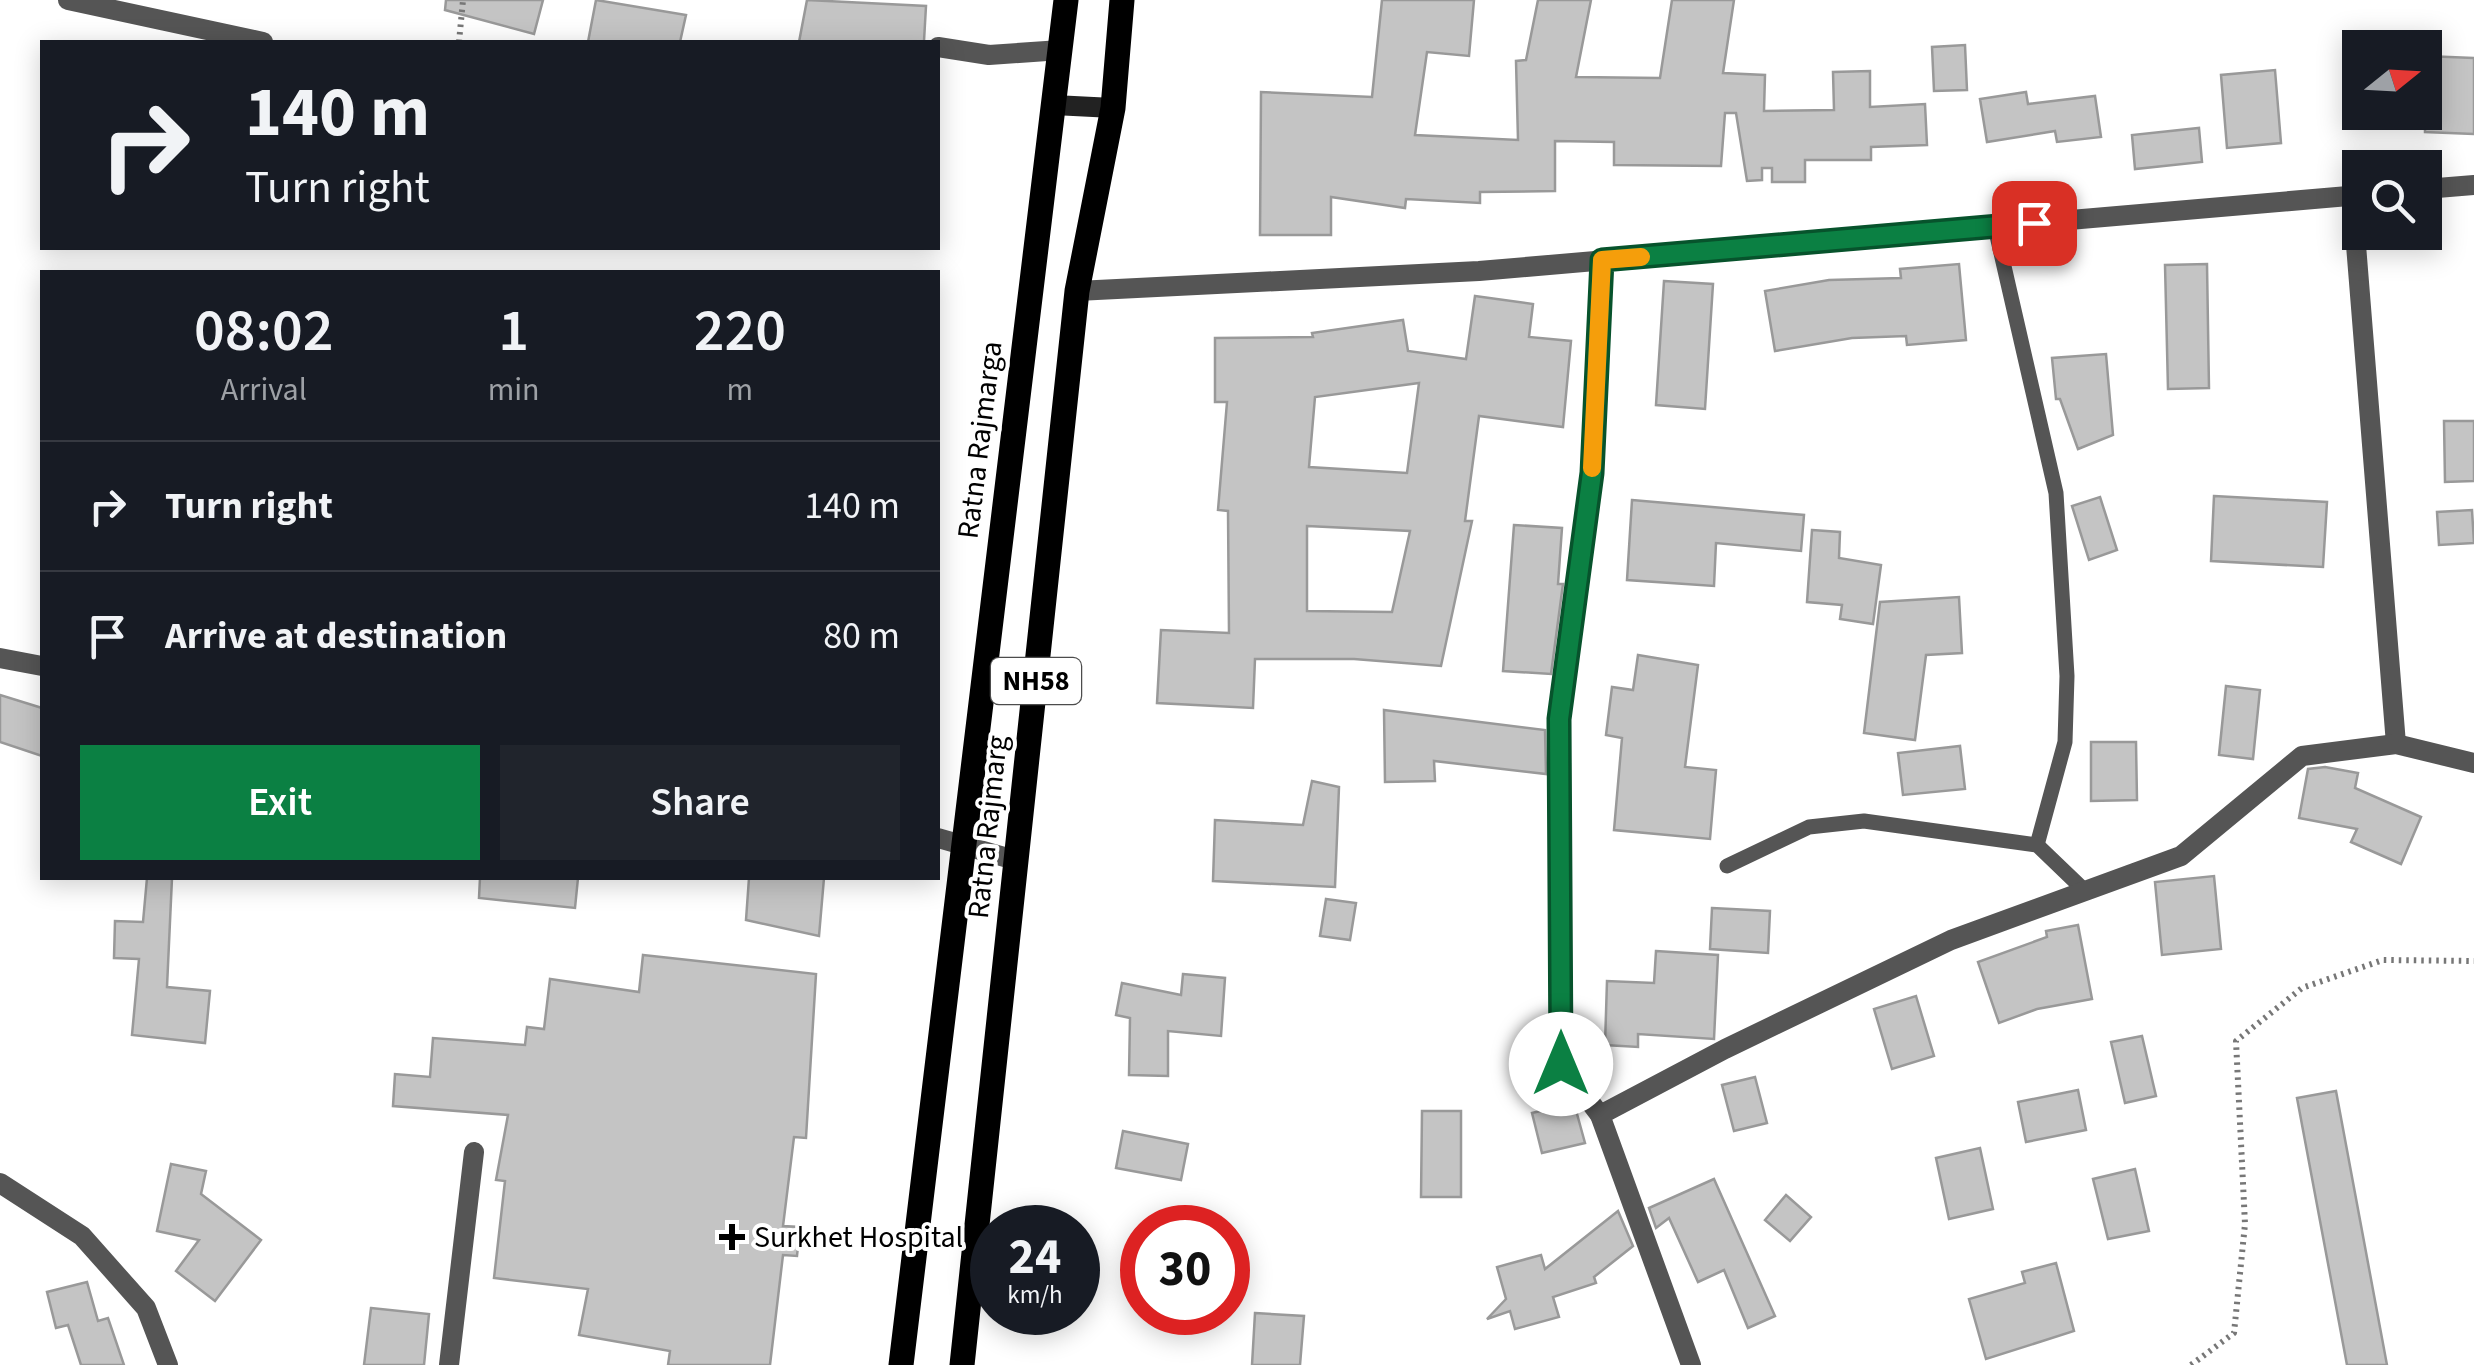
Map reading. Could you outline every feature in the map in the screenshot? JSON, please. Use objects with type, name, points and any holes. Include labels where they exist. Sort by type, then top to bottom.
[{"type":"main road","name":"Ratna Rajmarga","points":[[901,1365],[950,842],[1066,0]]},
{"type":"main road","name":"Ratna Rajmarg","points":[[962,1365],[1077,291],[1113,108],[1122,0]]},
{"type":"main road","points":[[1054,105],[1113,108]]},
{"type":"street","points":[[68,0],[254,40]]},
{"type":"street","points":[[940,47],[989,55],[1061,50]]},
{"type":"street","points":[[2442,188],[2474,185]]},
{"type":"street","points":[[1077,291],[1480,271],[2342,196]]},
{"type":"street","points":[[2360,250],[2396,744]]},
{"type":"street","points":[[1602,260],[1592,473],[1559,719],[1561,1064],[1600,1116],[1691,1365]]},
{"type":"street","points":[[0,658],[40,666]]},
{"type":"street","points":[[1600,1116],[1951,940],[2181,856],[2302,756],[2396,744],[2474,763]]},
{"type":"street","points":[[950,842],[1018,861]]},
{"type":"street","points":[[449,1365],[474,1152]]},
{"type":"street","points":[[0,1183],[82,1236],[146,1308],[168,1365]]},
{"type":"lane","points":[[1994,227],[2056,493],[2068,676],[2064,742],[2037,845]]},
{"type":"lane","points":[[1727,866],[1809,827],[1864,821],[2037,845],[2085,891]]},
{"type":"path","points":[[459,40],[463,0]]},
{"type":"path","points":[[2192,1365],[2234,1332],[2245,1224],[2236,1041],[2302,988],[2383,960],[2474,961]]},
{"type":"building","points":[[446,0],[543,0],[534,34],[445,10]]},
{"type":"building","points":[[596,0],[686,15],[680,40],[588,40]]},
{"type":"building","points":[[807,0],[926,6],[924,40],[799,40]]},
{"type":"building","points":[[1382,0],[1474,0],[1469,56],[1427,52],[1415,135],[1518,140],[1516,61],[1526,60],[1538,0],[1591,0],[1576,77],[1660,78],[1672,0],[1734,0],[1723,73],[1765,75],[1764,111],[1834,110],[1833,72],[1870,71],[1870,107],[1925,104],[1927,145],[1871,147],[1871,160],[1805,160],[1805,182],[1772,182],[1772,168],[1762,168],[1762,180],[1747,181],[1736,113],[1725,113],[1721,166],[1614,165],[1614,142],[1555,141],[1555,191],[1480,192],[1480,203],[1406,199],[1405,208],[1331,197],[1331,235],[1260,235],[1261,92],[1372,97]]},
{"type":"building","points":[[1965,45],[1967,90],[1934,91],[1932,47]]},
{"type":"building","points":[[2442,57],[2474,58],[2474,134],[2425,132],[2442,130]]},
{"type":"building","points":[[2275,70],[2281,143],[2227,148],[2221,75]]},
{"type":"building","points":[[2026,92],[2028,104],[2095,96],[2101,137],[2057,142],[2055,131],[1987,142],[1980,99]]},
{"type":"building","points":[[2199,128],[2202,162],[2135,169],[2132,135]]},
{"type":"building","points":[[1959,264],[1966,340],[1907,345],[1906,336],[1852,338],[1775,351],[1765,291],[1829,280],[1901,278],[1900,269]]},
{"type":"building","points":[[2207,264],[2209,388],[2168,389],[2165,265]]},
{"type":"building","points":[[1664,281],[1713,284],[1705,409],[1656,405]]},
{"type":"building","points":[[1475,296],[1533,304],[1529,337],[1571,341],[1563,427],[1479,416],[1465,521],[1472,521],[1441,666],[1354,659],[1255,659],[1253,708],[1157,703],[1161,630],[1229,633],[1228,511],[1218,510],[1227,402],[1215,402],[1215,338],[1313,337],[1312,333],[1403,320],[1408,351],[1466,359]],"holes":[[[1419,383],[1407,473],[1309,467],[1315,397]],[[1307,526],[1410,531],[1392,612],[1307,611]]]},
{"type":"building","points":[[2106,354],[2113,435],[2078,449],[2060,399],[2056,399],[2052,358]]},
{"type":"building","points":[[2444,421],[2474,421],[2474,481],[2445,482]]},
{"type":"building","points":[[2214,496],[2327,502],[2323,567],[2211,561]]},
{"type":"building","points":[[2100,497],[2117,550],[2089,560],[2072,506]]},
{"type":"building","points":[[1632,500],[1804,515],[1801,551],[1716,543],[1714,586],[1627,580]]},
{"type":"building","points":[[2472,510],[2474,543],[2439,545],[2437,512]]},
{"type":"building","points":[[1514,525],[1562,528],[1558,584],[1563,584],[1551,674],[1503,671]]},
{"type":"building","points":[[1812,530],[1840,532],[1839,558],[1881,565],[1873,624],[1840,619],[1842,605],[1807,602]]},
{"type":"building","points":[[1959,597],[1962,653],[1926,655],[1915,740],[1864,733],[1880,602]]},
{"type":"building","points":[[1638,655],[1698,665],[1685,767],[1716,770],[1710,839],[1614,830],[1622,738],[1606,735],[1612,687],[1633,690]]},
{"type":"building","points":[[2226,686],[2260,690],[2253,759],[2219,755]]},
{"type":"building","points":[[0,695],[40,707],[40,755],[0,742]]},
{"type":"building","points":[[1384,710],[1545,730],[1546,774],[1434,761],[1435,781],[1385,782]]},
{"type":"building","points":[[2091,742],[2136,742],[2137,800],[2091,801]]},
{"type":"building","points":[[1960,746],[1965,789],[1903,795],[1898,753]]},
{"type":"building","points":[[2325,767],[2358,773],[2355,788],[2421,817],[2401,864],[2351,842],[2357,829],[2299,818],[2308,769]]},
{"type":"building","points":[[1312,781],[1339,787],[1335,887],[1213,881],[1215,820],[1303,825]]},
{"type":"building","points":[[2214,876],[2221,949],[2162,955],[2155,882]]},
{"type":"building","points":[[147,880],[172,880],[167,987],[210,991],[205,1043],[132,1035],[139,959],[114,958],[115,921],[143,922]]},
{"type":"building","points":[[480,880],[578,880],[575,908],[479,898]]},
{"type":"building","points":[[749,880],[824,880],[819,936],[746,920]]},
{"type":"building","points":[[1326,899],[1356,903],[1350,940],[1320,936]]},
{"type":"building","points":[[1712,908],[1770,911],[1768,953],[1710,949]]},
{"type":"building","points":[[2078,925],[2092,999],[2037,1009],[1999,1023],[1978,962],[2047,937],[2046,931]]},
{"type":"building","points":[[1656,951],[1718,955],[1714,1039],[1638,1034],[1638,1047],[1605,1045],[1607,981],[1654,983]]},
{"type":"building","points":[[643,955],[816,974],[806,1138],[794,1137],[783,1226],[800,1227],[797,1256],[783,1255],[770,1365],[668,1365],[670,1351],[579,1335],[588,1289],[494,1278],[505,1181],[496,1180],[508,1115],[393,1106],[395,1074],[430,1077],[433,1038],[525,1045],[527,1027],[544,1029],[550,979],[639,992]]},
{"type":"building","points":[[1183,974],[1225,978],[1221,1036],[1168,1031],[1168,1076],[1129,1075],[1130,1018],[1116,1015],[1122,983],[1181,995]]},
{"type":"building","points":[[1916,996],[1934,1056],[1892,1069],[1874,1009]]},
{"type":"building","points":[[2142,1036],[2156,1096],[2125,1103],[2111,1042]]},
{"type":"building","points":[[1755,1077],[1767,1123],[1734,1131],[1722,1085]]},
{"type":"building","points":[[2078,1090],[2086,1130],[2026,1142],[2018,1102]]},
{"type":"building","points":[[2336,1091],[2387,1365],[2347,1365],[2297,1098]]},
{"type":"building","points":[[1574,1103],[1585,1143],[1542,1153],[1532,1113]]},
{"type":"building","points":[[1422,1111],[1461,1111],[1461,1197],[1421,1197]]},
{"type":"building","points":[[1123,1131],[1188,1144],[1181,1180],[1116,1168]]},
{"type":"building","points":[[1980,1148],[1993,1209],[1949,1219],[1936,1158]]},
{"type":"building","points":[[171,1164],[206,1171],[201,1194],[261,1240],[215,1301],[176,1271],[199,1240],[157,1231]]},
{"type":"building","points":[[2135,1169],[2149,1231],[2108,1239],[2093,1179]]},
{"type":"building","points":[[1714,1179],[1775,1316],[1748,1328],[1724,1270],[1698,1282],[1669,1218],[1656,1228],[1649,1208]]},
{"type":"building","points":[[1786,1195],[1811,1217],[1790,1241],[1765,1220]]},
{"type":"building","points":[[1618,1211],[1633,1246],[1594,1277],[1596,1283],[1553,1297],[1559,1317],[1515,1329],[1510,1311],[1487,1319],[1506,1299],[1497,1267],[1541,1255],[1545,1269]]},
{"type":"building","points":[[2056,1263],[2074,1331],[1986,1359],[1969,1299],[2025,1283],[2022,1272]]},
{"type":"building","points":[[87,1282],[98,1321],[108,1318],[124,1365],[81,1365],[68,1325],[56,1328],[47,1292]]},
{"type":"building","points":[[371,1308],[429,1314],[424,1365],[364,1365]]},
{"type":"building","points":[[1255,1313],[1304,1316],[1300,1365],[1252,1365]]},
{"type":"slow traffic","points":[[1592,468],[1602,260],[1641,257]]},
{"type":"place","name":"Surkhet Hospital","points":[[732,1237]]},
{"type":"route","points":[[1561,1064],[1559,719],[1592,473],[1602,260],[2034,223]]}]
